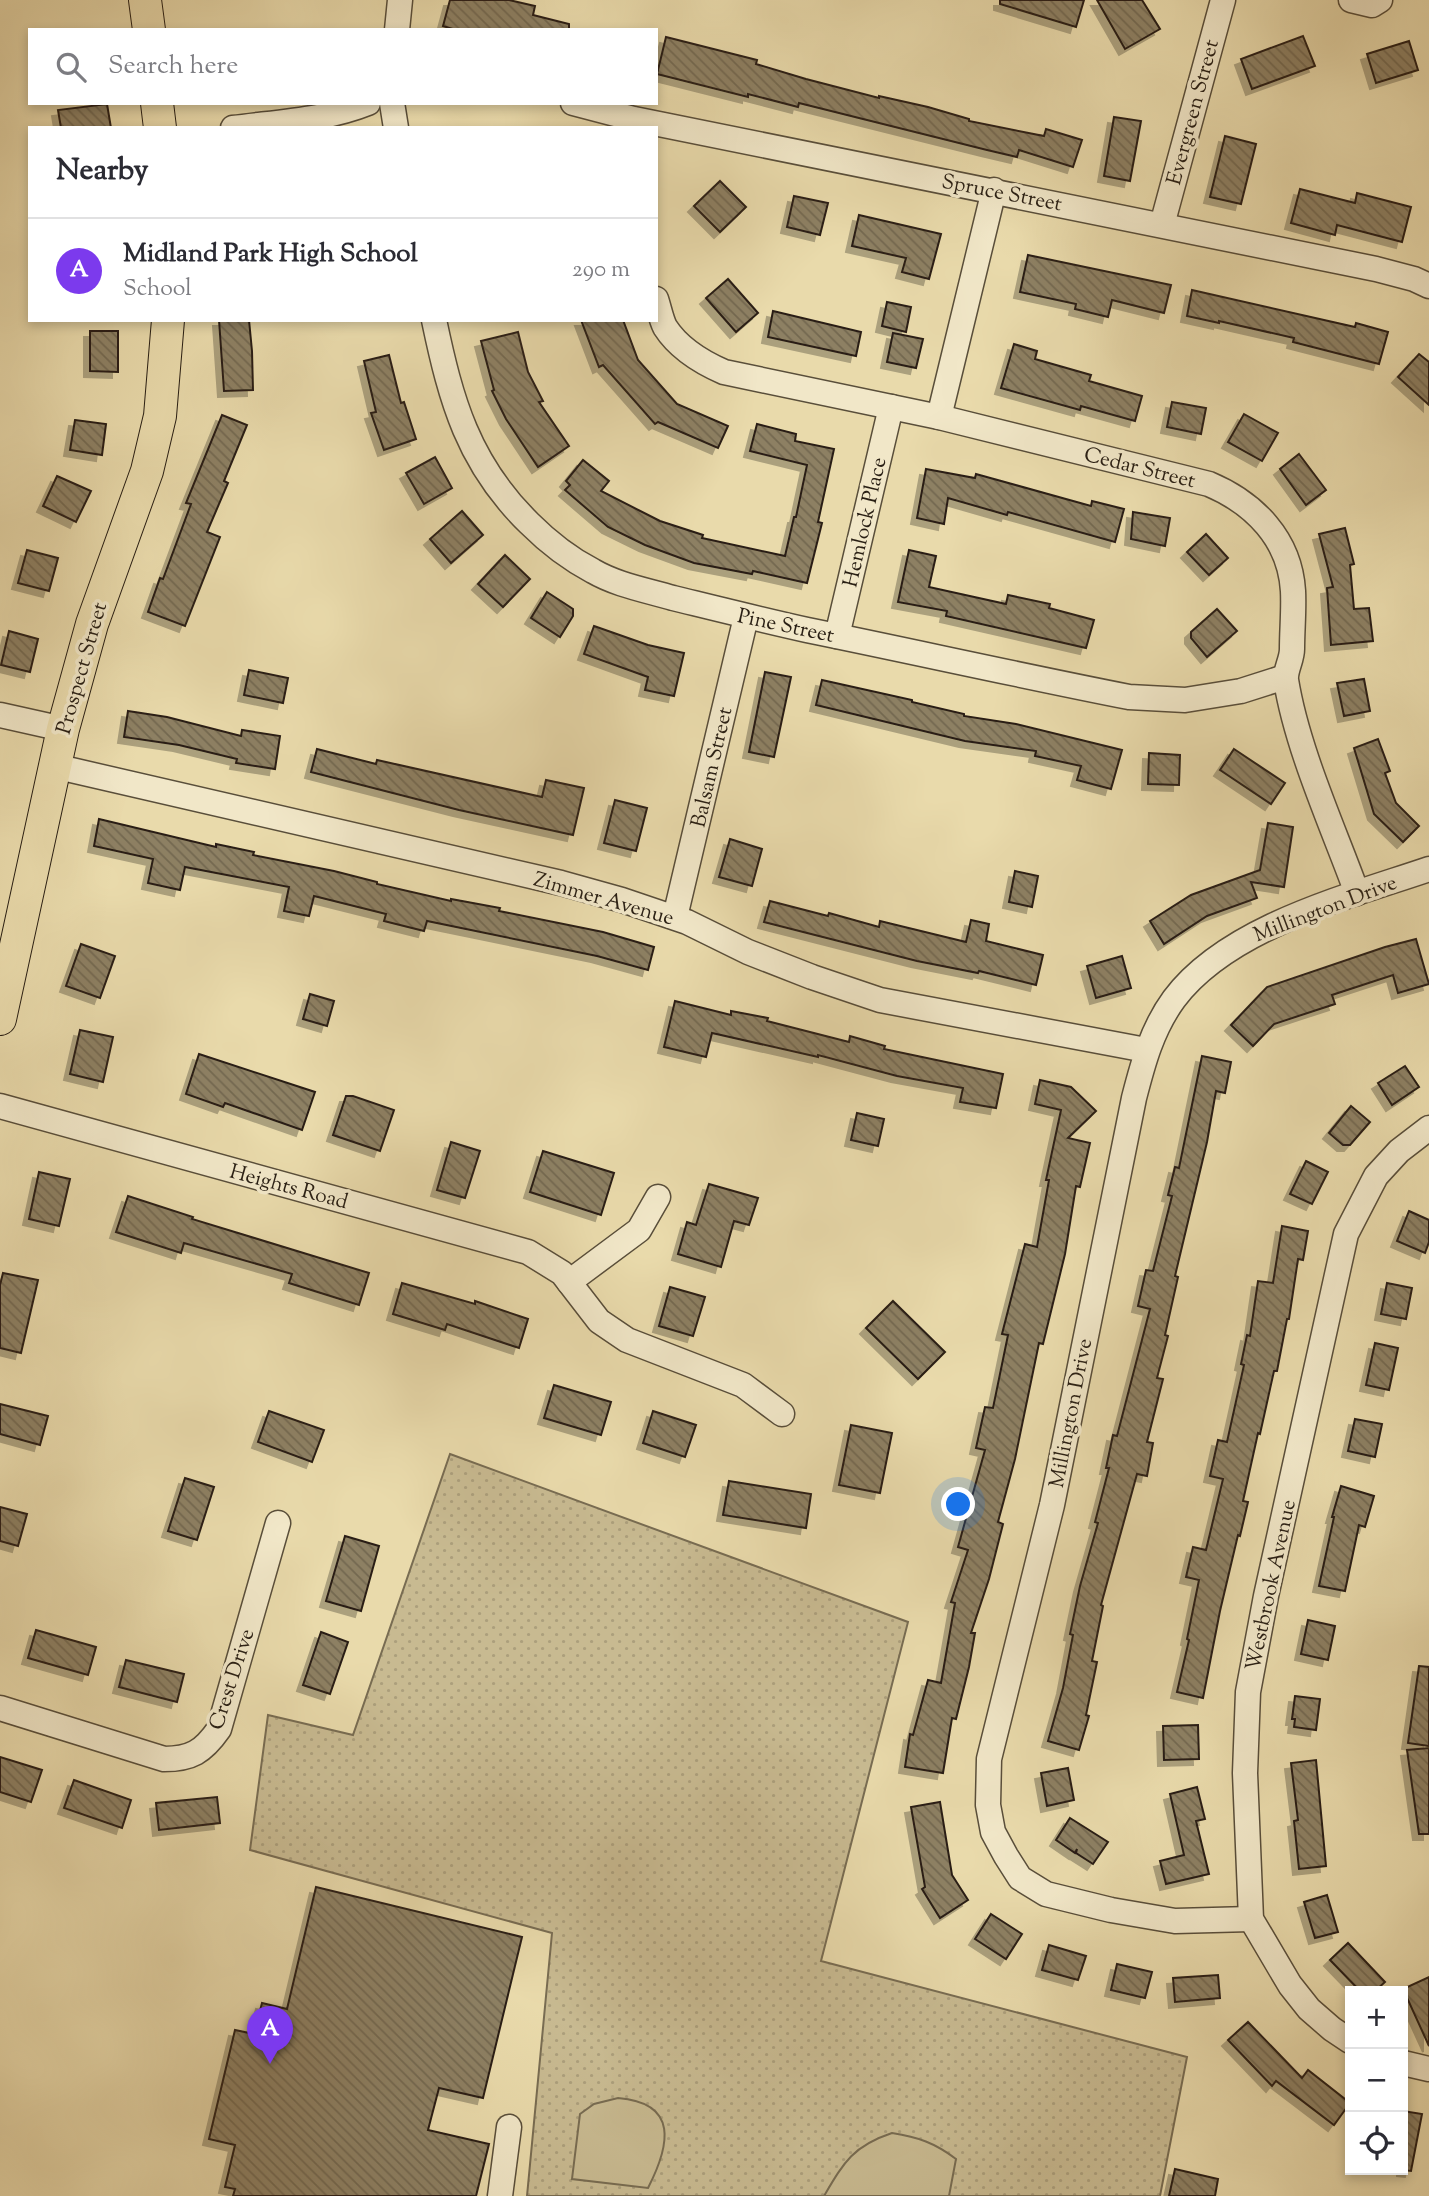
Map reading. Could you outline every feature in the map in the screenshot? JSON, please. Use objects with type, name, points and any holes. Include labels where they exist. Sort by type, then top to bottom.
[{"type":"main road","points":[[145,0],[149,28]]},
{"type":"main road","points":[[157,105],[160,126]]},
{"type":"main road","name":"Prospect Street","points":[[0,1019],[7,950],[63,729],[92,624],[146,471],[160,416],[168,322]]},
{"type":"street","points":[[397,28],[400,0]]},
{"type":"street","name":"Evergreen Street","points":[[1162,225],[1223,0]]},
{"type":"street","points":[[1351,0],[1372,5],[1380,0]]},
{"type":"street","points":[[249,126],[304,119],[363,105]]},
{"type":"street","points":[[392,105],[396,126]]},
{"type":"street","name":"Spruce Street","points":[[579,105],[635,123]]},
{"type":"street","name":"Spruce Street","points":[[658,127],[994,190],[1376,270],[1415,279],[1429,286]]},
{"type":"street","points":[[939,417],[994,190]]},
{"type":"street","name":"Cedar Street","points":[[658,305],[665,326],[686,350],[724,372],[939,417],[1209,484],[1248,505],[1266,523],[1280,544],[1289,567],[1293,590],[1292,656],[1285,677],[1300,739],[1357,893]]},
{"type":"street","name":"Pine Street","points":[[434,322],[452,397],[465,432],[483,465],[505,496],[530,524],[562,552],[594,572],[632,587],[746,617],[1129,697],[1185,700],[1241,691],[1285,677]]},
{"type":"street","name":"Hemlock Place","points":[[837,636],[891,407]]},
{"type":"street","name":"Balsam Street","points":[[675,917],[746,617]]},
{"type":"street","points":[[0,715],[63,729]]},
{"type":"street","name":"Zimmer Avenue","points":[[54,766],[561,883],[675,917],[799,972],[880,1000],[1146,1050]]},
{"type":"street","name":"Millington Drive","points":[[1251,1919],[1175,1921],[1111,1910],[1046,1894],[1020,1878],[993,1832],[988,1805],[989,1759],[1052,1505],[1146,1050],[1174,999],[1195,975],[1254,933],[1357,893],[1429,869]]},
{"type":"street","name":"Heights Road","points":[[0,1106],[528,1252],[562,1273],[599,1321],[627,1340],[743,1385],[782,1414]]},
{"type":"street","name":"Westbrook Avenue","points":[[1345,2038],[1309,2009],[1290,1984],[1251,1919],[1245,1773],[1248,1692],[1266,1597],[1346,1234],[1376,1175],[1399,1151],[1429,1128]]},
{"type":"street","points":[[569,1282],[639,1230],[658,1197]]},
{"type":"street","name":"Crest Drive","points":[[0,1708],[164,1759],[182,1759],[199,1752],[210,1743],[219,1729],[278,1523]]},
{"type":"street","points":[[1408,2064],[1429,2069]]},
{"type":"street","points":[[500,2196],[509,2127]]},
{"type":"shaded area","points":[[450,1454],[908,1622],[821,1961],[1187,2057],[1160,2196],[527,2196],[552,1933],[250,1850],[268,1715],[353,1735]]},
{"type":"shaded area","points":[[618,2098],[652,2108],[660,2117],[664,2129],[661,2156],[648,2188],[572,2179],[580,2114],[594,2104]]},
{"type":"shaded area","points":[[892,2133],[926,2142],[956,2159],[949,2196],[824,2196],[851,2157],[868,2144]]},
{"type":"building","points":[[450,0],[509,0],[535,6],[533,15],[569,24],[569,28],[450,28],[443,26]]},
{"type":"building","points":[[1000,0],[1084,0],[1076,27],[1000,4]]},
{"type":"building","points":[[1097,0],[1142,0],[1160,29],[1125,49]]},
{"type":"building","points":[[1303,36],[1315,66],[1252,89],[1241,59]]},
{"type":"building","points":[[666,37],[757,60],[756,64],[806,79],[879,98],[928,107],[969,121],[1044,136],[1046,129],[1082,140],[1073,167],[1019,150],[1017,157],[799,103],[798,107],[748,94],[748,97],[658,74]]},
{"type":"building","points":[[1409,41],[1418,70],[1376,83],[1367,54]]},
{"type":"building","points":[[107,105],[111,126],[61,126],[58,110]]},
{"type":"building","points":[[1114,117],[1141,121],[1130,181],[1104,176]]},
{"type":"building","points":[[1225,136],[1256,144],[1241,204],[1210,197]]},
{"type":"building","points":[[720,181],[746,207],[720,232],[694,206]]},
{"type":"building","points":[[1300,189],[1355,203],[1357,193],[1411,207],[1402,242],[1337,225],[1335,235],[1291,223]]},
{"type":"building","points":[[794,196],[828,203],[820,235],[787,227]]},
{"type":"building","points":[[859,215],[941,234],[929,279],[902,272],[906,258],[852,246]]},
{"type":"building","points":[[1028,255],[1171,285],[1164,313],[1112,300],[1108,317],[1075,309],[1076,304],[1020,292]]},
{"type":"building","points":[[728,279],[758,313],[736,332],[706,298]]},
{"type":"building","points":[[1192,290],[1388,332],[1379,364],[1293,342],[1294,338],[1187,316]]},
{"type":"building","points":[[887,302],[911,307],[906,332],[882,326]]},
{"type":"building","points":[[773,311],[861,332],[856,356],[768,337]]},
{"type":"building","points":[[219,322],[249,322],[253,390],[224,391]]},
{"type":"building","points":[[582,322],[624,322],[638,360],[677,404],[728,426],[718,448],[658,422],[655,424],[603,365],[599,367]]},
{"type":"building","points":[[90,331],[118,331],[118,372],[90,371]]},
{"type":"building","points":[[518,332],[528,372],[543,401],[539,402],[569,446],[538,467],[506,419],[492,391],[494,390],[481,341]]},
{"type":"building","points":[[893,333],[923,339],[916,368],[887,362]]},
{"type":"building","points":[[1014,344],[1037,351],[1035,359],[1091,375],[1089,381],[1142,396],[1135,421],[1081,406],[1080,410],[1001,388]]},
{"type":"building","points":[[1419,354],[1429,362],[1429,405],[1398,377]]},
{"type":"building","points":[[389,355],[401,403],[404,402],[416,439],[384,450],[371,413],[376,412],[364,361]]},
{"type":"building","points":[[1172,402],[1206,408],[1201,434],[1167,427]]},
{"type":"building","points":[[1244,414],[1278,433],[1262,461],[1228,442]]},
{"type":"building","points":[[222,415],[247,425],[224,481],[228,483],[207,532],[220,537],[185,626],[148,612],[191,504],[186,503]]},
{"type":"building","points":[[75,420],[106,424],[102,455],[70,450]]},
{"type":"building","points":[[757,424],[796,434],[795,441],[834,449],[818,522],[822,523],[807,583],[753,571],[752,574],[694,563],[645,545],[608,527],[565,490],[570,485],[566,481],[583,460],[609,481],[601,491],[660,521],[703,535],[702,538],[785,556],[807,465],[750,451]]},
{"type":"building","points":[[1299,454],[1326,490],[1306,505],[1280,469]]},
{"type":"building","points":[[435,457],[452,488],[424,504],[406,473]]},
{"type":"building","points":[[926,469],[975,478],[976,474],[1091,506],[1092,501],[1124,509],[1115,542],[948,498],[944,524],[917,518]]},
{"type":"building","points":[[57,476],[91,491],[76,522],[43,506]]},
{"type":"building","points":[[462,511],[483,535],[451,563],[430,539]]},
{"type":"building","points":[[1133,512],[1170,518],[1165,546],[1131,539]]},
{"type":"building","points":[[1345,528],[1354,564],[1350,565],[1354,609],[1369,608],[1373,641],[1331,645],[1327,588],[1333,587],[1319,534]]},
{"type":"building","points":[[1206,534],[1228,558],[1209,575],[1187,552]]},
{"type":"building","points":[[27,550],[58,558],[49,591],[18,583]]},
{"type":"building","points":[[909,550],[936,556],[929,587],[1006,604],[1008,595],[1050,604],[1049,608],[1094,620],[1086,648],[946,616],[947,611],[898,602]]},
{"type":"building","points":[[505,555],[530,579],[503,607],[478,584]]},
{"type":"building","points":[[547,592],[573,609],[573,616],[560,637],[531,618]]},
{"type":"building","points":[[1217,609],[1237,631],[1207,657],[1191,638],[1191,632]]},
{"type":"building","points":[[594,626],[648,645],[684,653],[674,696],[645,690],[648,677],[584,654]]},
{"type":"building","points":[[9,631],[38,639],[30,672],[1,665]]},
{"type":"building","points":[[249,670],[288,678],[283,703],[244,695]]},
{"type":"building","points":[[765,672],[791,677],[774,757],[749,752]]},
{"type":"building","points":[[1364,679],[1370,711],[1344,716],[1337,683]]},
{"type":"building","points":[[822,680],[912,700],[964,716],[1016,724],[1122,750],[1111,789],[1077,780],[1081,766],[1035,756],[1036,751],[965,741],[816,705]]},
{"type":"building","points":[[128,711],[167,717],[241,736],[242,730],[280,736],[275,769],[236,763],[237,759],[179,745],[124,737]]},
{"type":"building","points":[[1378,739],[1390,771],[1385,773],[1396,803],[1419,826],[1403,842],[1374,814],[1354,748]]},
{"type":"building","points":[[317,749],[376,764],[377,760],[542,797],[546,780],[584,788],[573,835],[459,810],[311,772]]},
{"type":"building","points":[[1234,749],[1285,783],[1271,804],[1220,770]]},
{"type":"building","points":[[1149,753],[1180,755],[1179,785],[1148,784]]},
{"type":"building","points":[[615,800],[647,808],[636,851],[604,843]]},
{"type":"building","points":[[99,819],[216,847],[216,844],[254,852],[253,855],[334,871],[451,901],[500,908],[499,911],[603,932],[654,947],[648,970],[597,956],[427,921],[424,931],[384,921],[386,914],[314,896],[309,916],[284,911],[289,887],[185,867],[180,890],[148,883],[153,859],[94,846]]},
{"type":"building","points":[[1268,823],[1293,827],[1284,887],[1251,882],[1257,898],[1207,916],[1164,944],[1150,921],[1191,895],[1260,870]]},
{"type":"building","points":[[730,839],[762,849],[752,886],[719,877]]},
{"type":"building","points":[[1015,871],[1038,876],[1032,907],[1009,902]]},
{"type":"building","points":[[770,901],[879,927],[880,921],[966,942],[971,920],[989,924],[986,941],[1043,955],[1036,985],[979,971],[978,973],[917,961],[764,922]]},
{"type":"building","points":[[1416,939],[1429,984],[1398,993],[1393,975],[1332,995],[1335,1004],[1274,1024],[1253,1046],[1231,1025],[1267,987]]},
{"type":"building","points":[[81,944],[115,956],[100,998],[66,986]]},
{"type":"building","points":[[1122,956],[1131,988],[1096,998],[1087,966]]},
{"type":"building","points":[[310,994],[334,1001],[327,1026],[303,1019]]},
{"type":"building","points":[[675,1001],[731,1015],[731,1011],[768,1018],[767,1021],[849,1042],[850,1036],[885,1046],[884,1049],[1003,1074],[996,1108],[960,1102],[963,1088],[897,1076],[818,1055],[712,1033],[706,1057],[664,1047]]},
{"type":"building","points":[[80,1030],[113,1037],[103,1082],[70,1074]]},
{"type":"building","points":[[199,1054],[315,1092],[302,1130],[225,1103],[223,1107],[186,1094]]},
{"type":"building","points":[[1202,1056],[1231,1062],[1225,1093],[1216,1091],[1207,1142],[1175,1276],[1178,1277],[1165,1335],[1168,1336],[1157,1378],[1163,1379],[1147,1442],[1153,1443],[1147,1476],[1137,1474],[1101,1605],[1103,1606],[1092,1661],[1097,1662],[1086,1715],[1089,1716],[1079,1750],[1048,1741],[1063,1688],[1073,1635],[1070,1634],[1098,1523],[1095,1522],[1109,1468],[1106,1468],[1113,1435],[1117,1436],[1150,1309],[1138,1306],[1146,1270],[1153,1271],[1172,1196],[1168,1195],[1175,1167],[1179,1168]]},
{"type":"building","points":[[1405,1066],[1419,1087],[1392,1105],[1378,1083]]},
{"type":"building","points":[[1040,1080],[1071,1087],[1096,1111],[1068,1138],[1090,1143],[1080,1187],[1076,1186],[1065,1254],[1043,1344],[1039,1343],[1015,1459],[998,1522],[1003,1524],[971,1633],[975,1633],[969,1667],[956,1719],[952,1718],[943,1773],[905,1767],[910,1734],[913,1735],[928,1680],[941,1683],[955,1603],[951,1602],[968,1550],[958,1547],[985,1450],[976,1448],[985,1407],[993,1408],[1008,1335],[1002,1334],[1025,1244],[1037,1247],[1049,1180],[1046,1180],[1061,1110],[1035,1104]]},
{"type":"building","points":[[346,1096],[394,1110],[380,1151],[333,1135]]},
{"type":"building","points":[[1351,1106],[1370,1122],[1350,1145],[1343,1145],[1329,1133]]},
{"type":"building","points":[[857,1113],[884,1119],[878,1146],[851,1140]]},
{"type":"building","points":[[451,1142],[480,1151],[465,1198],[437,1190]]},
{"type":"building","points":[[543,1151],[614,1173],[601,1215],[530,1192]]},
{"type":"building","points":[[1306,1161],[1328,1172],[1312,1204],[1290,1194]]},
{"type":"building","points":[[39,1172],[70,1179],[59,1226],[29,1219]]},
{"type":"building","points":[[709,1184],[758,1198],[749,1225],[734,1221],[721,1267],[678,1254],[687,1222],[696,1225]]},
{"type":"building","points":[[128,1196],[193,1217],[192,1219],[369,1273],[359,1305],[289,1283],[292,1274],[184,1243],[181,1253],[116,1232]]},
{"type":"building","points":[[1409,1211],[1429,1220],[1429,1242],[1425,1253],[1397,1241]]},
{"type":"building","points":[[1282,1226],[1308,1231],[1303,1260],[1298,1259],[1289,1319],[1277,1371],[1274,1371],[1260,1434],[1258,1433],[1243,1501],[1248,1502],[1220,1611],[1203,1698],[1177,1692],[1199,1580],[1186,1577],[1193,1547],[1206,1550],[1223,1479],[1210,1476],[1218,1440],[1227,1442],[1244,1365],[1241,1364],[1247,1335],[1250,1336],[1258,1281],[1273,1283]]},
{"type":"building","points":[[3,1273],[38,1280],[21,1353],[0,1348],[0,1285]]},
{"type":"building","points":[[402,1283],[475,1304],[475,1301],[528,1319],[519,1348],[447,1324],[445,1330],[393,1314]]},
{"type":"building","points":[[1387,1283],[1412,1288],[1406,1319],[1381,1314]]},
{"type":"building","points":[[670,1287],[705,1297],[693,1336],[659,1326]]},
{"type":"building","points":[[893,1301],[945,1352],[918,1379],[866,1328]]},
{"type":"building","points":[[1375,1343],[1398,1348],[1389,1390],[1366,1385]]},
{"type":"building","points":[[554,1385],[611,1402],[601,1435],[544,1418]]},
{"type":"building","points":[[0,1404],[48,1416],[40,1445],[0,1434]]},
{"type":"building","points":[[269,1411],[324,1430],[312,1462],[258,1442]]},
{"type":"building","points":[[653,1411],[696,1425],[685,1457],[643,1443]]},
{"type":"building","points":[[1355,1419],[1382,1424],[1375,1457],[1348,1451]]},
{"type":"building","points":[[851,1425],[892,1433],[880,1493],[839,1485]]},
{"type":"building","points":[[185,1478],[214,1487],[197,1540],[168,1531]]},
{"type":"building","points":[[729,1481],[811,1494],[806,1528],[723,1515]]},
{"type":"building","points":[[1341,1486],[1374,1496],[1365,1527],[1359,1525],[1345,1591],[1319,1586],[1332,1517]]},
{"type":"building","points":[[0,1507],[27,1514],[18,1546],[0,1541]]},
{"type":"building","points":[[345,1536],[379,1546],[361,1611],[326,1601]]},
{"type":"building","points":[[1308,1620],[1335,1626],[1328,1660],[1301,1654]]},
{"type":"building","points":[[36,1630],[96,1647],[88,1675],[28,1658]]},
{"type":"building","points":[[321,1632],[348,1642],[330,1694],[303,1685]]},
{"type":"building","points":[[126,1660],[184,1674],[177,1702],[119,1687]]},
{"type":"building","points":[[1419,1666],[1429,1667],[1429,1746],[1408,1743]]},
{"type":"building","points":[[1295,1696],[1320,1699],[1316,1730],[1294,1727],[1295,1719],[1292,1719]]},
{"type":"building","points":[[1198,1725],[1199,1759],[1164,1760],[1163,1726]]},
{"type":"building","points":[[1429,1748],[1429,1834],[1419,1834],[1407,1750]]},
{"type":"building","points":[[0,1757],[42,1770],[31,1802],[0,1792]]},
{"type":"building","points":[[1316,1760],[1326,1866],[1299,1869],[1294,1821],[1298,1820],[1291,1763]]},
{"type":"building","points":[[1068,1768],[1074,1800],[1047,1806],[1041,1773]]},
{"type":"building","points":[[74,1780],[131,1800],[122,1828],[64,1808]]},
{"type":"building","points":[[1197,1787],[1205,1819],[1196,1821],[1209,1874],[1166,1884],[1160,1861],[1184,1855],[1170,1794]]},
{"type":"building","points":[[217,1797],[220,1823],[159,1830],[156,1803]]},
{"type":"building","points":[[940,1802],[952,1875],[968,1900],[940,1918],[922,1889],[925,1887],[911,1807]]},
{"type":"building","points":[[1070,1818],[1108,1842],[1093,1864],[1076,1853],[1077,1849],[1075,1853],[1056,1840]]},
{"type":"building","points":[[316,1887],[522,1937],[483,2098],[439,2088],[428,2130],[489,2144],[476,2196],[233,2196],[235,2189],[225,2187],[235,2145],[209,2139],[235,2030],[254,2034],[262,2003],[287,2009]]},
{"type":"building","points":[[1327,1895],[1338,1932],[1315,1938],[1304,1902]]},
{"type":"building","points":[[991,1914],[1022,1934],[1006,1959],[975,1939]]},
{"type":"building","points":[[1348,1943],[1385,1982],[1381,1986],[1355,1986],[1330,1960]]},
{"type":"building","points":[[1049,1945],[1086,1956],[1078,1980],[1042,1970]]},
{"type":"building","points":[[1117,1964],[1152,1972],[1145,1998],[1111,1990]]},
{"type":"building","points":[[1218,1975],[1220,1998],[1175,2002],[1173,1978]]},
{"type":"building","points":[[1429,1977],[1429,2046],[1408,2000],[1408,1987]]},
{"type":"building","points":[[1248,2022],[1302,2078],[1308,2070],[1345,2099],[1345,2110],[1334,2125],[1276,2081],[1272,2086],[1228,2040]]},
{"type":"building","points":[[1408,2112],[1422,2114],[1411,2171],[1408,2171]]},
{"type":"building","points":[[1175,2169],[1218,2179],[1215,2196],[1169,2196]]},
{"type":"place","name":"Midland Park High School","points":[[270,2064]]}]
